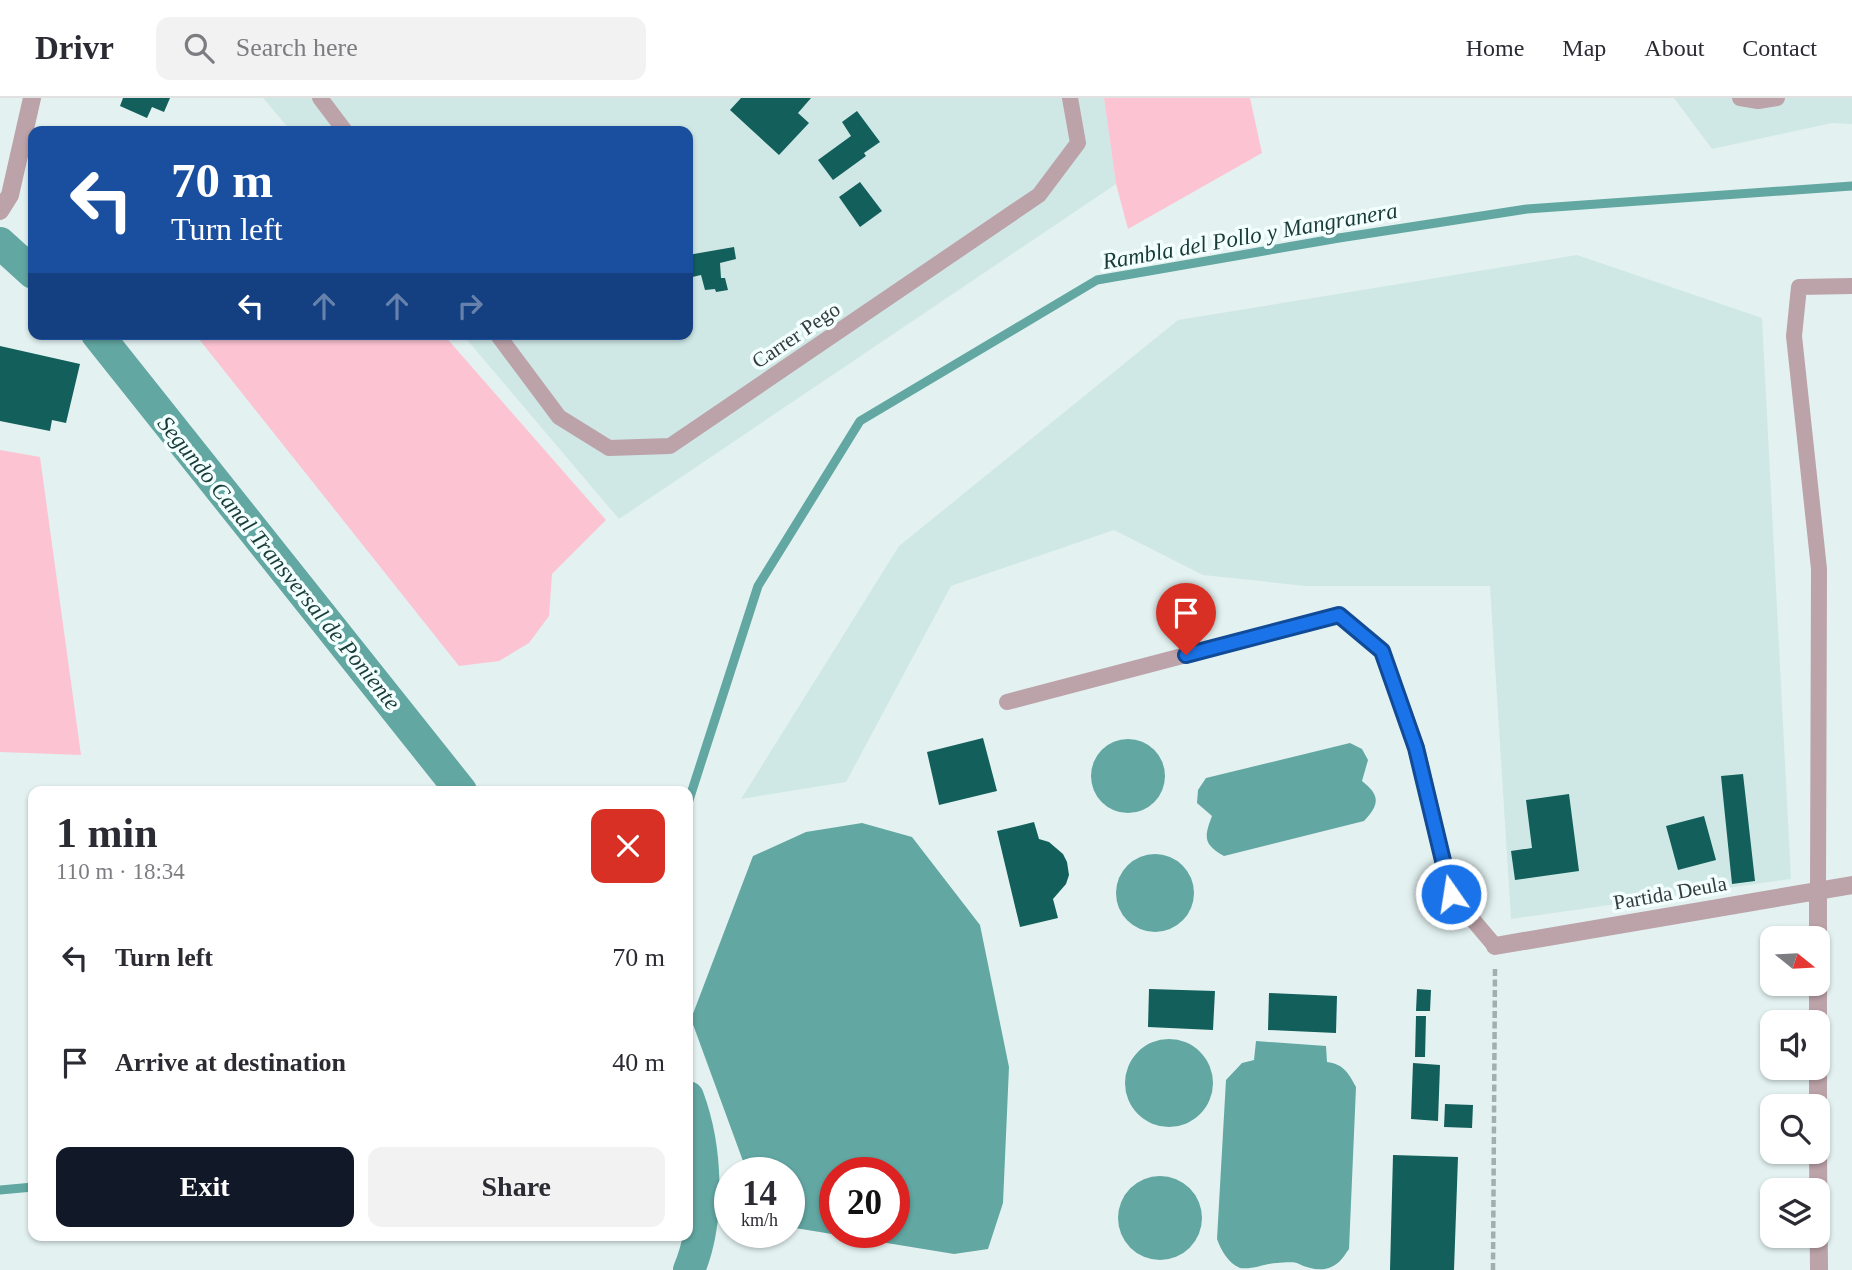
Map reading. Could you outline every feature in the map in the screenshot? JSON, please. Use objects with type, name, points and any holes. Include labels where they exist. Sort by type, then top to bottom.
[{"type":"street","points":[[0,211],[10,195],[32,98]]},
{"type":"street","name":"Partida Deula","points":[[1495,946],[1852,886]]},
{"type":"street","points":[[1818,891],[1818,926]]},
{"type":"street","points":[[1818,1164],[1819,1270]]},
{"type":"lane","points":[[320,98],[341,126]]},
{"type":"lane","name":"Carrer Pego","points":[[502,340],[559,416],[609,448],[670,446],[1039,195],[1078,143],[1070,98]]},
{"type":"lane","points":[[1740,98],[1758,101],[1777,98]]},
{"type":"lane","points":[[1818,891],[1819,569],[1794,336],[1799,287],[1852,286]]},
{"type":"lane","points":[[1007,702],[1339,615],[1382,651],[1416,748],[1451,894],[1495,946]]},
{"type":"path","points":[[1493,1270],[1495,946]]},
{"type":"shaded area","points":[[263,98],[1104,98],[1116,184],[619,519],[467,340],[693,340],[693,126],[287,126]]},
{"type":"shaded area","points":[[1104,98],[1250,98],[1262,153],[1128,229],[1116,184]]},
{"type":"shaded area","points":[[1674,98],[1852,98],[1852,124],[1832,123],[1712,149]]},
{"type":"shaded area","points":[[1577,255],[1762,318],[1791,879],[1511,919],[1490,586],[1306,586],[1203,575],[1114,530],[951,586],[846,782],[741,799],[899,546],[1178,320]]},
{"type":"shaded area","points":[[200,340],[448,340],[606,520],[552,574],[549,616],[529,643],[499,661],[459,666]]},
{"type":"shaded area","points":[[0,450],[40,457],[81,755],[0,752]]},
{"type":"water","points":[[1128,739],[1149,745],[1159,755],[1165,776],[1159,797],[1149,807],[1128,813],[1107,807],[1097,797],[1091,776],[1097,755],[1107,745]]},
{"type":"water","points":[[1350,743],[1362,749],[1368,760],[1362,781],[1375,795],[1376,800],[1373,810],[1364,821],[1224,856],[1209,844],[1207,835],[1212,816],[1197,803],[1198,790],[1206,778]]},
{"type":"water","points":[[862,823],[912,837],[980,925],[1009,1067],[1003,1203],[988,1249],[954,1254],[910,1247],[910,1157],[819,1157],[819,1232],[805,1230],[805,1157],[742,1157],[693,1024],[693,1014],[753,856],[806,832]]},
{"type":"water","points":[[1155,854],[1170,857],[1187,871],[1194,893],[1191,908],[1177,925],[1155,932],[1140,929],[1123,915],[1116,893],[1119,878],[1133,861]]},
{"type":"water","points":[[1169,1039],[1186,1043],[1200,1052],[1209,1066],[1213,1083],[1209,1100],[1200,1114],[1186,1123],[1169,1127],[1152,1123],[1138,1114],[1129,1100],[1125,1083],[1129,1066],[1138,1052],[1152,1043]]},
{"type":"water","points":[[1256,1041],[1326,1046],[1327,1062],[1344,1070],[1356,1087],[1349,1249],[1339,1262],[1329,1268],[1315,1269],[1288,1262],[1240,1268],[1226,1256],[1217,1239],[1226,1080],[1242,1063],[1254,1060]]},
{"type":"water","points":[[1160,1176],[1176,1179],[1190,1188],[1199,1202],[1202,1218],[1199,1234],[1190,1248],[1176,1257],[1160,1260],[1144,1257],[1130,1248],[1121,1234],[1118,1218],[1121,1202],[1130,1188],[1144,1179]]},
{"type":"building","points":[[123,98],[170,98],[164,112],[152,107],[147,118],[120,106]]},
{"type":"building","points":[[741,98],[811,98],[798,113],[809,123],[779,155],[730,110]]},
{"type":"building","points":[[857,111],[880,142],[833,180],[818,160],[851,136],[842,122]]},
{"type":"building","points":[[860,182],[882,211],[860,227],[839,197]]},
{"type":"building","points":[[734,247],[736,259],[720,263],[721,278],[725,278],[728,290],[705,290],[701,275],[693,277],[693,254]]},
{"type":"building","points":[[0,346],[80,364],[66,423],[52,420],[50,431],[0,421]]},
{"type":"building","points":[[983,738],[997,791],[939,805],[927,752]]},
{"type":"building","points":[[1743,774],[1755,881],[1732,884],[1721,776]]},
{"type":"building","points":[[1569,794],[1579,871],[1515,880],[1511,851],[1532,848],[1526,800]]},
{"type":"building","points":[[1704,816],[1716,860],[1678,870],[1666,826]]},
{"type":"building","points":[[1034,822],[1039,839],[1049,842],[1063,854],[1069,875],[1066,884],[1053,899],[1058,918],[1020,927],[997,831]]},
{"type":"building","points":[[1149,989],[1215,991],[1213,1030],[1148,1027]]},
{"type":"building","points":[[1417,989],[1431,990],[1430,1011],[1416,1011]]},
{"type":"building","points":[[1269,993],[1337,996],[1336,1033],[1268,1030]]},
{"type":"building","points":[[1416,1016],[1426,1016],[1425,1057],[1415,1057]]},
{"type":"building","points":[[1413,1063],[1440,1065],[1438,1121],[1411,1119]]},
{"type":"building","points":[[1445,1104],[1473,1105],[1472,1128],[1444,1127]]},
{"type":"building","points":[[1393,1155],[1458,1157],[1454,1270],[1390,1270]]},
{"type":"waterway","name":"Rambla del Pollo y Mangranera","points":[[693,788],[758,586],[860,421],[1097,280],[1527,209],[1852,186]]},
{"type":"waterway","name":"Segundo Canal Transversal de Poniente","points":[[0,243],[28,268]]},
{"type":"waterway","name":"Segundo Canal Transversal de Poniente","points":[[102,340],[457,786]]},
{"type":"waterway","points":[[689,1270],[700,1229],[704,1184],[693,1114]]},
{"type":"waterway","name":"Rambla del Pollo y Mangranera","points":[[0,1190],[28,1187]]},
{"type":"route","points":[[1186,655],[1339,615],[1382,651],[1416,748],[1451,894]]}]
